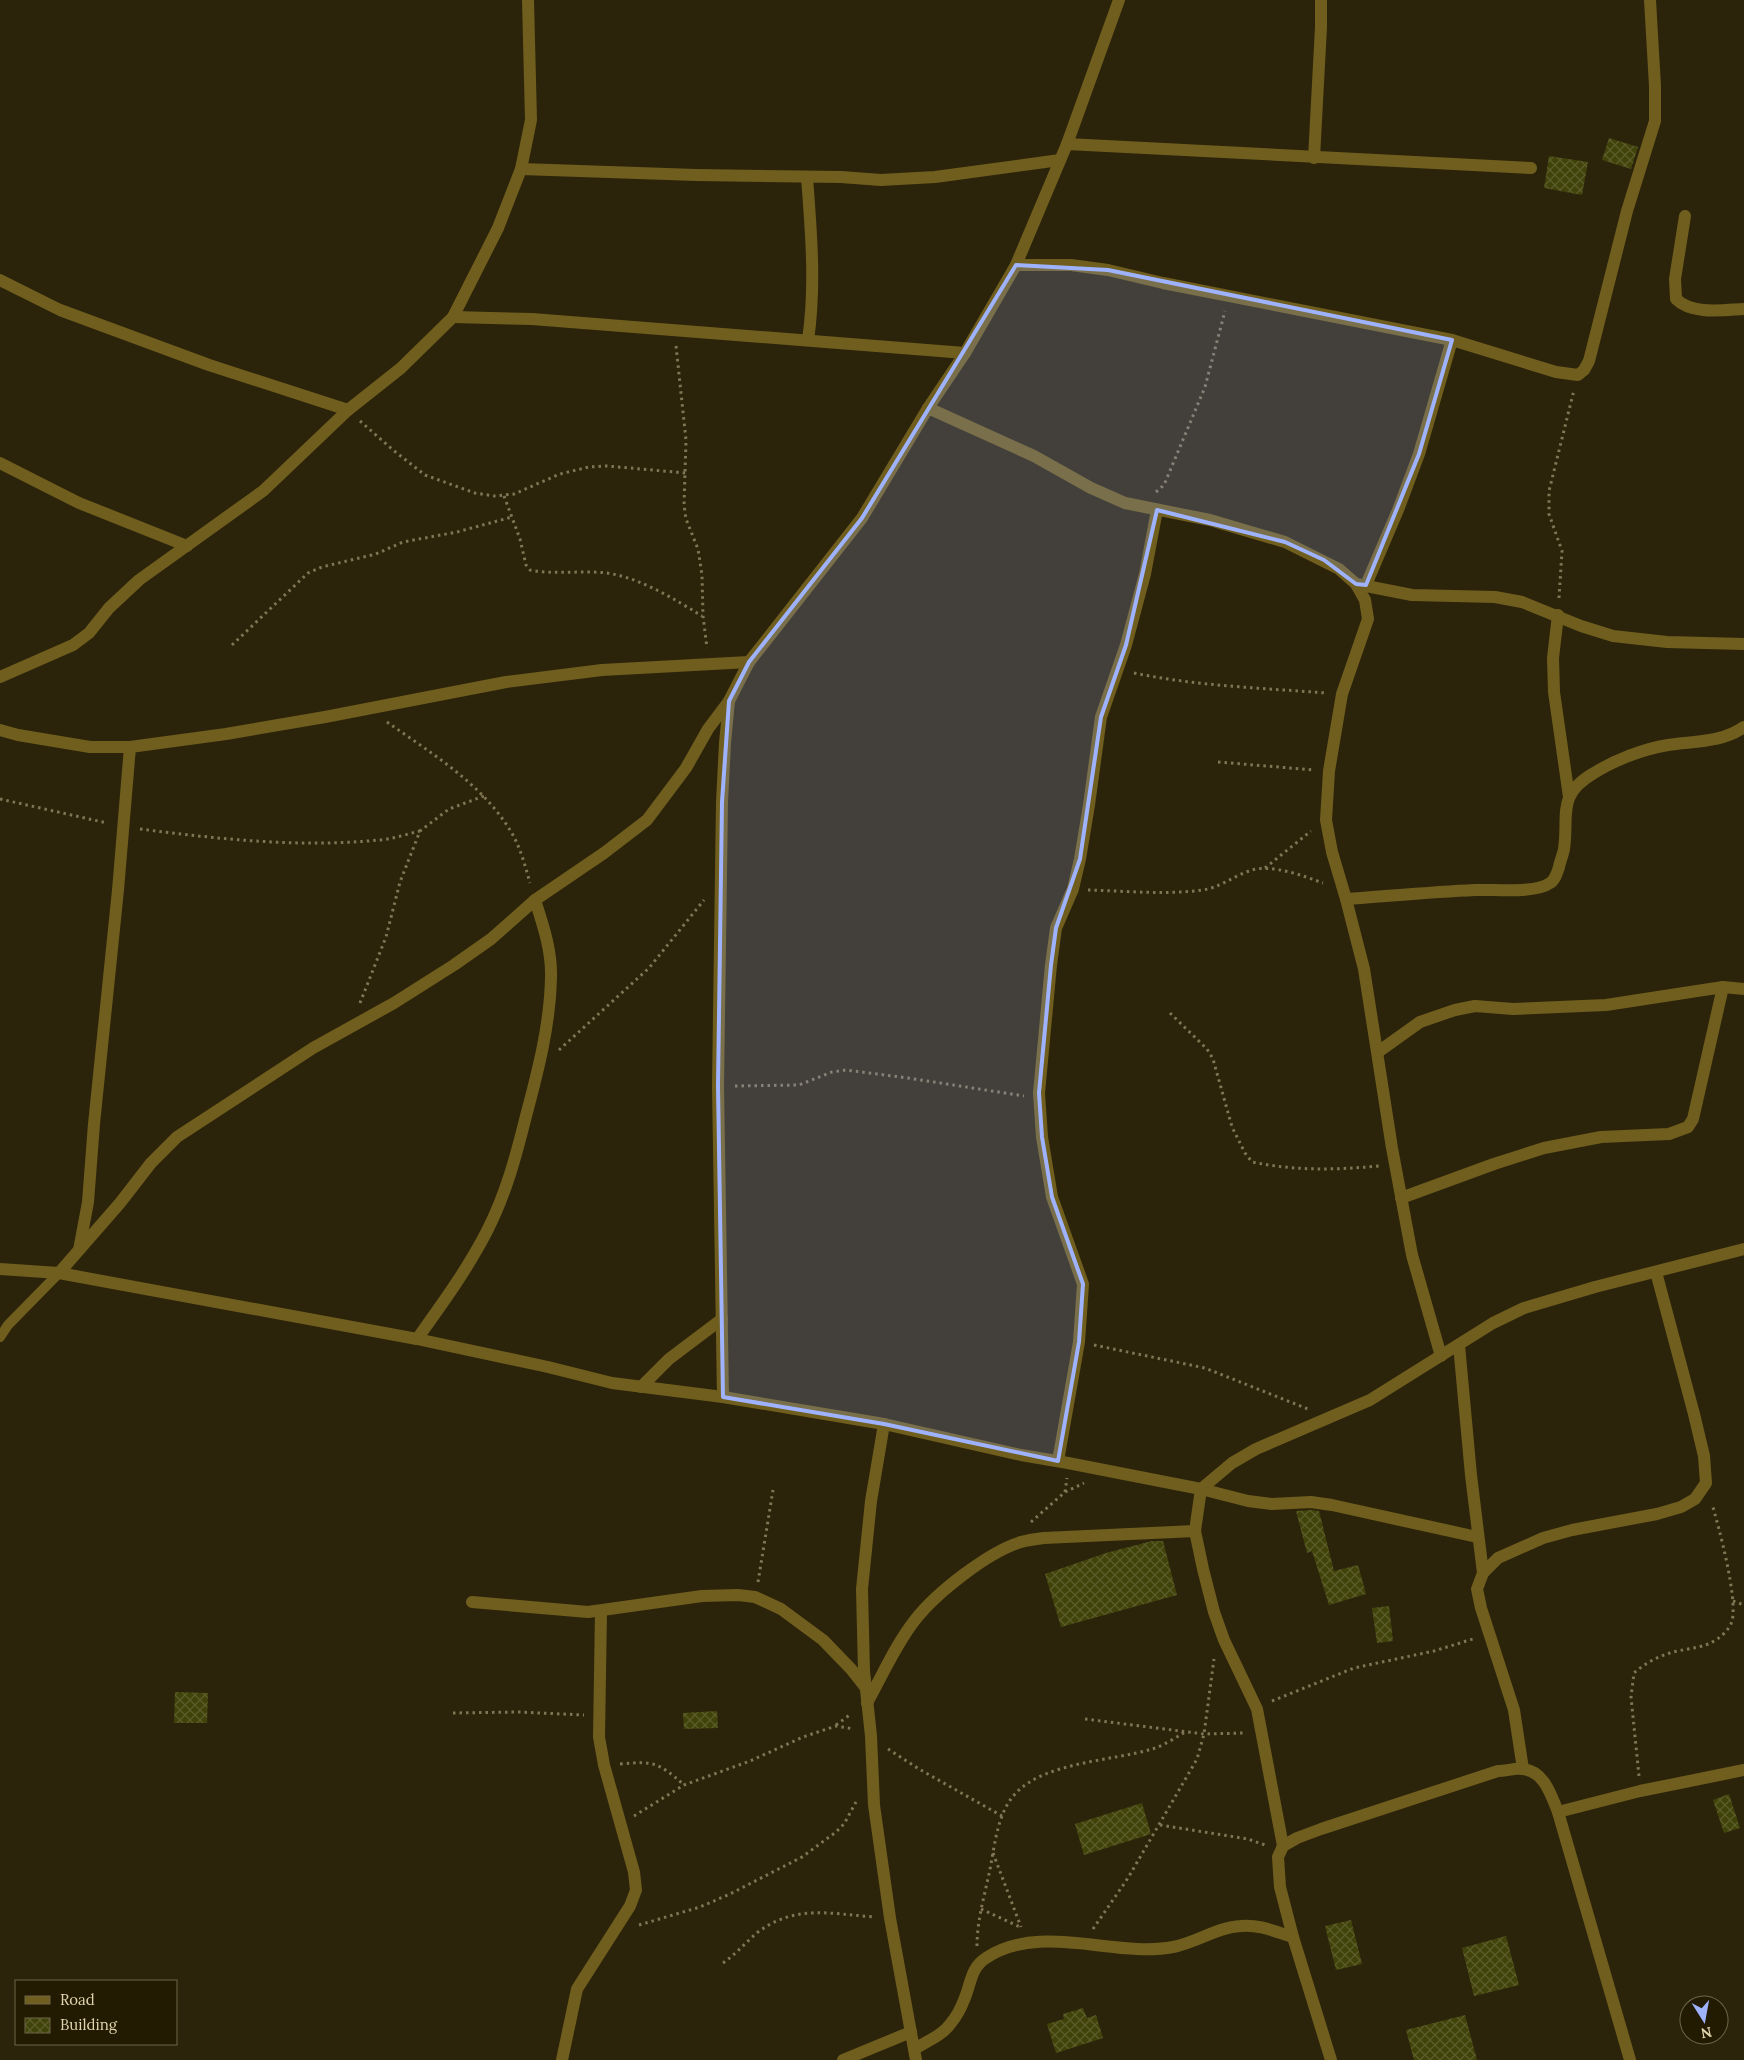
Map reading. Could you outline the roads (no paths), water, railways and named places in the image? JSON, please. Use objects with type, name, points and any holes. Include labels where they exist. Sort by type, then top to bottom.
[{"type":"street","points":[[0,677],[73,645],[89,633],[117,599],[140,580],[263,491],[348,410],[401,368],[453,317],[498,228],[521,168],[531,120],[528,0]]},
{"type":"street","points":[[59,1273],[151,1163],[176,1137],[314,1048],[454,965],[491,939],[535,900],[604,853],[647,820],[686,768],[708,729],[729,701],[750,662],[862,518],[928,408],[965,353],[1016,265],[1067,144],[1119,0]]},
{"type":"street","points":[[1314,158],[1321,0]]},
{"type":"street","points":[[1016,265],[1071,265],[1108,270],[1228,296],[1452,340],[1556,372],[1578,375],[1584,370],[1589,361],[1628,211],[1654,121],[1655,86],[1650,0]]},
{"type":"street","points":[[1067,144],[1531,168]]},
{"type":"street","points":[[521,168],[696,176],[881,180],[935,177],[1060,160]]},
{"type":"street","points":[[806,177],[812,238],[812,312],[808,340]]},
{"type":"street","points":[[1685,216],[1675,279],[1676,299],[1682,305],[1692,308],[1715,310],[1744,309]]},
{"type":"street","points":[[0,280],[68,313],[209,365],[348,410]]},
{"type":"street","points":[[453,317],[532,319],[965,353]]},
{"type":"street","points":[[1442,1356],[1412,1255],[1395,1165],[1364,970],[1345,894],[1332,852],[1326,820],[1330,771],[1342,694],[1368,619],[1361,584],[1395,518],[1419,454],[1452,340]]},
{"type":"street","points":[[928,408],[1034,456],[1091,488],[1125,503],[1210,520],[1285,542],[1324,560],[1361,584],[1412,595],[1495,597],[1522,602],[1613,636],[1667,642],[1744,644]]},
{"type":"street","points":[[0,463],[79,503],[187,546]]},
{"type":"street","points":[[1058,1461],[1079,1342],[1083,1284],[1052,1196],[1042,1137],[1039,1098],[1050,975],[1056,928],[1073,890],[1089,805],[1101,717],[1126,645],[1145,574],[1157,510]]},
{"type":"street","points":[[1345,894],[1531,888],[1544,886],[1551,882],[1557,874],[1564,849],[1564,818],[1569,797],[1554,692],[1554,658],[1558,615]]},
{"type":"street","points":[[0,730],[18,735],[90,747],[130,747],[226,734],[506,682],[602,670],[750,662]]},
{"type":"street","points":[[723,1397],[717,1147],[725,743],[729,701]]},
{"type":"street","points":[[1569,797],[1581,782],[1593,773],[1630,756],[1666,745],[1716,740],[1744,727]]},
{"type":"street","points":[[78,1252],[88,1202],[102,1032],[124,827],[130,747]]},
{"type":"street","points":[[416,1340],[460,1279],[487,1232],[505,1194],[540,1063],[551,977],[546,935],[535,900]]},
{"type":"street","points":[[1378,1052],[1420,1022],[1475,1006],[1513,1009],[1606,1005],[1723,987],[1744,989]]},
{"type":"street","points":[[1401,1198],[1544,1148],[1601,1137],[1669,1134],[1688,1127],[1693,1119],[1723,987]]},
{"type":"street","points":[[1282,1849],[1256,1709],[1241,1679],[1219,1625],[1203,1569],[1195,1531],[1201,1489],[1232,1463],[1256,1449],[1370,1400],[1493,1322],[1524,1308],[1594,1287],[1744,1249]]},
{"type":"street","points":[[0,1269],[59,1273],[416,1340],[548,1367],[612,1383],[723,1397],[884,1424],[1021,1455],[1201,1489],[1248,1501],[1272,1504],[1311,1502],[1332,1505],[1477,1537]]},
{"type":"street","points":[[1482,1573],[1498,1558],[1543,1538],[1572,1530],[1658,1514],[1681,1507],[1695,1499],[1706,1483],[1704,1456],[1696,1422],[1656,1272]]},
{"type":"street","points":[[642,1387],[669,1359],[722,1319]]},
{"type":"street","points":[[1459,1345],[1482,1573],[1477,1589],[1481,1608],[1491,1634],[1514,1710],[1524,1769]]},
{"type":"street","points":[[884,1424],[871,1501],[862,1589],[866,1688],[871,1736],[873,1788],[890,1918],[915,2054],[950,2025],[965,2000],[977,1965],[997,1952],[1021,1944],[1042,1941],[1155,1949],[1173,1947],[1239,1926],[1266,1928],[1293,1937]]},
{"type":"street","points":[[867,1703],[914,1621],[931,1601],[962,1576],[1001,1550],[1022,1541],[1044,1538],[1195,1531]]},
{"type":"street","points":[[472,1602],[588,1612],[702,1596],[738,1595],[756,1598],[781,1609],[823,1640],[851,1669],[866,1688]]},
{"type":"street","points":[[562,2060],[577,1989],[616,1930],[630,1906],[636,1890],[634,1872],[604,1765],[599,1737],[601,1611]]},
{"type":"street","points":[[1331,2060],[1293,1937],[1280,1887],[1278,1857],[1282,1849],[1297,1838],[1498,1772],[1524,1769],[1547,1784],[1558,1812],[1630,2060]]},
{"type":"street","points":[[1558,1812],[1640,1791],[1744,1770]]},
{"type":"street","points":[[843,2060],[910,2032]]},
{"type":"lane","points":[[0,1337],[8,1326],[59,1273]]}]
